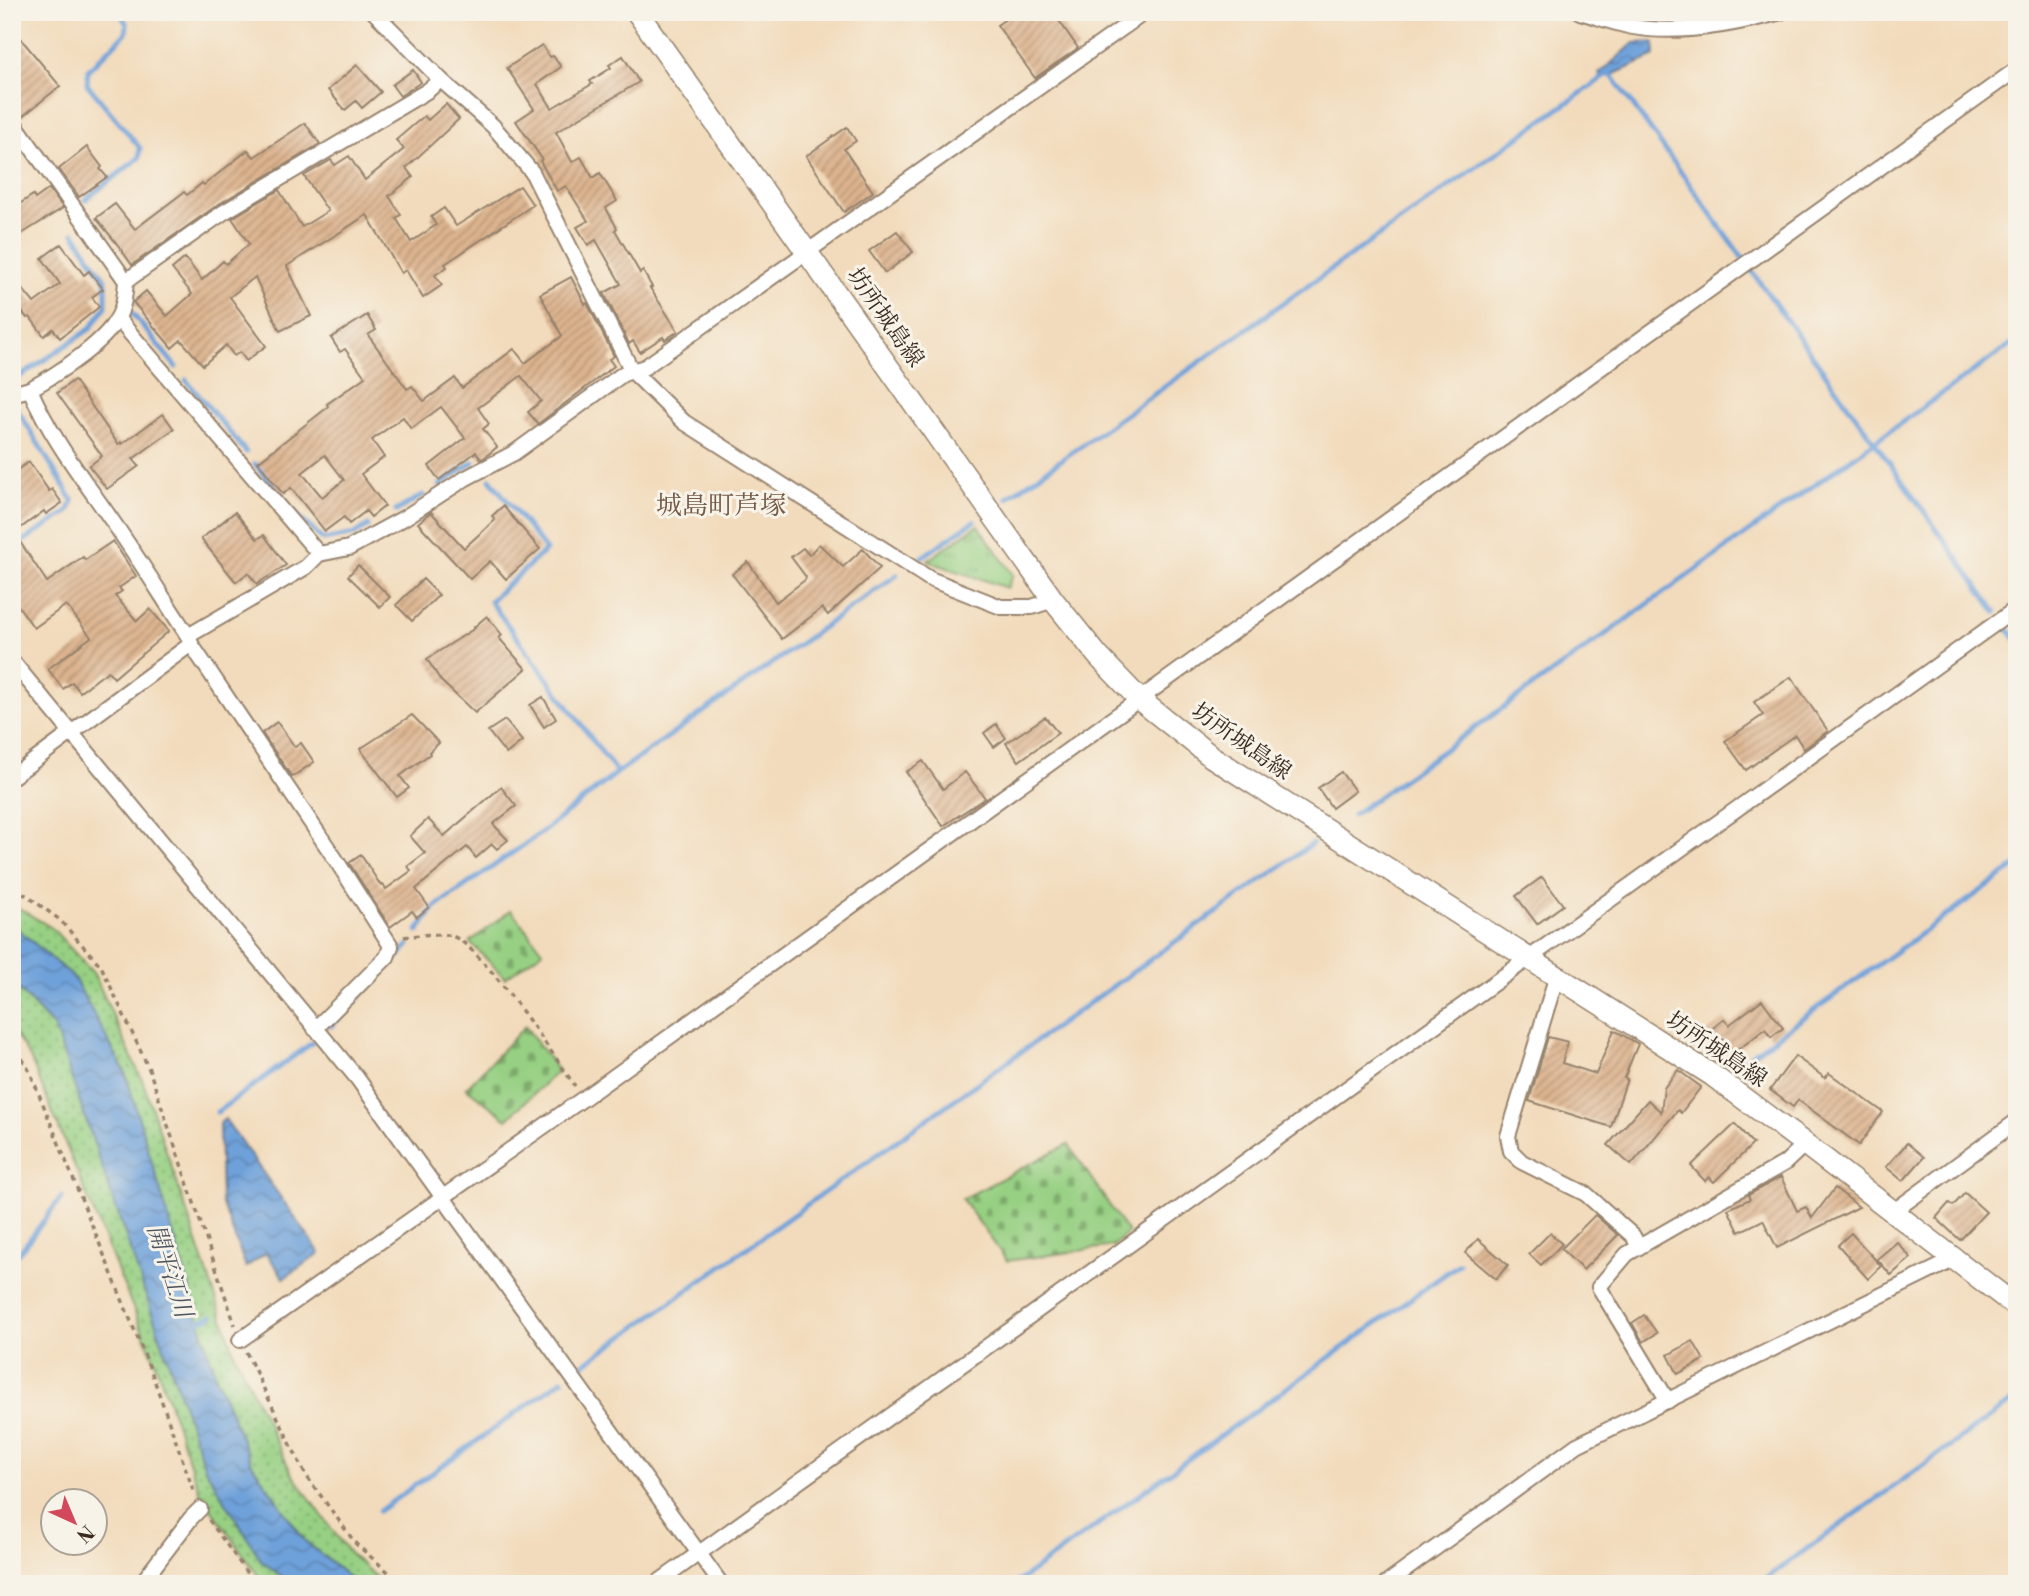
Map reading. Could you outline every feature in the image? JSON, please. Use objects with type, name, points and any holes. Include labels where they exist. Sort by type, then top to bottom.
[{"type":"main road","name":"坊所城島線","points":[[637,12],[1053,600],[1098,656],[1140,700],[1212,757],[1712,1075],[2017,1307]]},
{"type":"street","points":[[374,12],[441,80],[493,126],[532,172],[632,370],[684,422],[930,579],[1001,607],[1032,607],[1053,600]]},
{"type":"street","points":[[12,777],[72,734],[190,640],[306,567],[319,554],[349,548],[404,518],[466,478],[514,453],[623,374],[645,367],[1145,12]]},
{"type":"street","points":[[1580,12],[1634,27],[1679,29],[1715,26],[1781,12]]},
{"type":"street","points":[[240,1340],[584,1098],[2017,69]]},
{"type":"street","points":[[12,394],[30,389],[74,360],[104,335],[118,318],[126,281],[224,212],[427,91],[441,80]]},
{"type":"street","points":[[12,120],[126,281]]},
{"type":"street","points":[[118,318],[319,554]]},
{"type":"street","points":[[30,389],[37,406],[76,470],[125,539],[391,946],[387,957],[316,1028]]},
{"type":"street","points":[[656,1584],[2017,608]]},
{"type":"street","points":[[12,662],[357,1078],[721,1584]]},
{"type":"street","points":[[1557,975],[1508,1136],[1511,1151],[1522,1162],[1586,1194],[1633,1236],[1639,1247]]},
{"type":"street","points":[[1894,1211],[2017,1121]]},
{"type":"street","points":[[1668,1401],[1599,1287],[1627,1255],[1785,1163],[1805,1144]]},
{"type":"street","points":[[1386,1584],[1577,1446],[1955,1259]]},
{"type":"street","points":[[141,1584],[200,1509]]},
{"type":"path","points":[[12,891],[26,895],[60,920],[101,966],[149,1069],[240,1340],[306,1474],[356,1544],[402,1584]]},
{"type":"path","points":[[391,946],[405,936],[452,936],[472,950],[504,987],[584,1098]]},
{"type":"path","points":[[12,1041],[30,1072],[151,1371],[200,1509],[255,1584]]},
{"type":"green space","points":[[978,525],[1013,575],[1007,588],[927,561]]},
{"type":"green space","points":[[12,904],[52,928],[94,974],[143,1082],[235,1355],[291,1472],[349,1553],[384,1584],[357,1584],[305,1541],[252,1464],[216,1377],[74,978],[12,924]]},
{"type":"green space","points":[[511,910],[543,951],[505,978],[470,942]]},
{"type":"green space","points":[[12,982],[54,1027],[261,1560],[291,1584],[264,1584],[200,1493],[154,1359],[31,1060],[12,1029]]},
{"type":"green space","points":[[525,1026],[558,1071],[507,1119],[466,1088]]},
{"type":"green space","points":[[1068,1144],[1128,1233],[1113,1246],[1007,1261],[962,1199]]},
{"type":"water","points":[[1654,42],[1655,56],[1603,79],[1599,74],[1634,43]]},
{"type":"water","name":"開平江川","points":[[12,924],[74,978],[125,1072],[216,1377],[252,1464],[305,1541],[357,1584],[291,1584],[261,1560],[205,1468],[54,1027],[12,982]]},
{"type":"water","points":[[225,1119],[320,1253],[284,1278],[266,1253],[246,1267],[221,1201],[219,1124]]},
{"type":"building","points":[[1016,12],[1053,12],[1078,48],[1035,78],[997,25]]},
{"type":"building","points":[[12,28],[60,86],[22,117],[12,111]]},
{"type":"building","points":[[542,45],[561,67],[537,84],[552,108],[592,84],[590,81],[611,68],[609,65],[623,56],[639,82],[556,132],[572,162],[581,157],[593,178],[600,173],[617,201],[606,208],[617,228],[615,230],[678,331],[640,352],[633,341],[629,344],[604,293],[621,284],[596,240],[588,245],[577,227],[588,221],[566,186],[557,191],[540,161],[542,159],[516,121],[534,109],[507,68]]},
{"type":"building","points":[[357,65],[381,92],[362,108],[356,101],[345,110],[328,90]]},
{"type":"building","points":[[413,70],[421,82],[400,96],[392,85]]},
{"type":"building","points":[[446,104],[459,119],[406,168],[413,177],[389,196],[401,215],[396,218],[411,242],[436,225],[431,217],[444,208],[456,226],[520,186],[533,205],[445,264],[447,267],[435,275],[442,285],[423,298],[406,270],[401,273],[367,215],[287,266],[311,316],[280,331],[255,277],[230,297],[266,346],[246,361],[240,352],[234,356],[226,345],[203,365],[181,340],[172,348],[133,302],[146,291],[167,316],[192,294],[172,269],[185,258],[202,280],[223,261],[226,264],[249,244],[232,218],[279,190],[302,227],[328,211],[304,176],[331,160],[335,165],[349,156],[365,180],[404,149],[396,140],[424,116],[428,120]]},
{"type":"building","points":[[305,123],[320,144],[219,204],[132,265],[96,218],[115,204],[135,229],[184,192],[187,195],[202,183],[204,185],[248,150],[254,157]]},
{"type":"building","points":[[847,127],[856,141],[844,149],[873,192],[844,212],[806,156]]},
{"type":"building","points":[[87,147],[107,177],[79,197],[59,169]]},
{"type":"building","points":[[49,189],[63,208],[12,240],[12,209],[33,195],[35,199]]},
{"type":"building","points":[[897,231],[913,252],[885,273],[869,251]]},
{"type":"building","points":[[61,244],[84,275],[89,271],[103,289],[92,297],[99,307],[60,338],[53,329],[44,336],[30,317],[27,318],[12,300],[12,276],[34,303],[60,284],[42,258]]},
{"type":"building","points":[[571,277],[614,356],[609,359],[614,366],[538,424],[528,412],[541,401],[521,376],[478,408],[489,424],[483,429],[497,447],[484,458],[481,459],[476,452],[439,480],[429,466],[465,438],[441,407],[411,429],[403,417],[372,440],[384,457],[361,474],[385,506],[371,517],[366,511],[349,524],[344,517],[325,531],[291,488],[283,494],[258,462],[328,407],[327,404],[365,377],[345,349],[340,352],[331,338],[367,315],[376,330],[368,335],[407,389],[412,386],[424,401],[455,378],[462,388],[514,349],[525,363],[562,336],[540,294]],"holes":[[[325,455],[344,480],[322,497],[302,473]]]},
{"type":"building","points":[[74,380],[118,444],[122,444],[163,414],[174,429],[133,459],[139,466],[107,489],[89,466],[102,456],[57,393]]},
{"type":"building","points":[[29,462],[49,491],[52,489],[62,503],[46,514],[44,511],[14,533],[47,582],[83,557],[85,560],[113,541],[136,576],[119,588],[122,591],[115,596],[137,621],[150,609],[169,631],[114,678],[108,671],[80,692],[72,682],[63,689],[48,669],[91,637],[66,605],[34,628],[12,597],[12,473]]},
{"type":"building","points":[[503,506],[540,549],[506,579],[490,561],[470,579],[418,523],[431,512],[464,548],[495,520],[492,516]]},
{"type":"building","points":[[235,512],[257,539],[264,535],[286,565],[257,584],[248,573],[236,582],[201,539]]},
{"type":"building","points":[[819,544],[843,567],[863,549],[880,568],[828,615],[822,608],[782,639],[732,574],[748,562],[776,602],[806,577],[791,557],[803,548],[809,555]]},
{"type":"building","points":[[358,565],[390,597],[380,607],[348,576]]},
{"type":"building","points":[[423,579],[439,595],[412,621],[396,605]]},
{"type":"building","points":[[487,616],[502,635],[499,638],[526,669],[475,713],[441,681],[427,659],[475,628]]},
{"type":"building","points":[[1791,677],[1828,731],[1804,749],[1795,735],[1746,770],[1725,741],[1763,715],[1754,702]]},
{"type":"building","points":[[543,697],[556,719],[544,727],[530,705]]},
{"type":"building","points":[[412,715],[439,743],[430,754],[400,776],[409,788],[397,797],[360,749]]},
{"type":"building","points":[[1045,717],[1058,733],[1019,761],[1006,743]]},
{"type":"building","points":[[505,720],[522,741],[506,754],[488,731]]},
{"type":"building","points":[[277,722],[295,747],[301,743],[314,762],[292,777],[262,733]]},
{"type":"building","points":[[996,724],[1006,738],[994,747],[984,733]]},
{"type":"building","points":[[923,761],[943,789],[965,772],[985,798],[943,826],[906,772]]},
{"type":"building","points":[[1341,772],[1355,791],[1332,808],[1318,788]]},
{"type":"building","points":[[501,787],[516,806],[493,824],[508,840],[497,849],[492,844],[476,858],[467,847],[416,889],[429,907],[417,917],[412,911],[390,927],[349,863],[361,855],[381,886],[386,889],[411,871],[408,866],[425,853],[410,836],[428,819],[444,836]]},
{"type":"building","points":[[1542,877],[1563,905],[1537,924],[1516,896]]},
{"type":"building","points":[[1762,1000],[1783,1028],[1771,1037],[1765,1029],[1734,1053],[1723,1039],[1716,1044],[1707,1033],[1724,1019],[1729,1025]]},
{"type":"building","points":[[1614,1030],[1638,1044],[1624,1078],[1627,1079],[1611,1127],[1529,1101],[1548,1037],[1568,1042],[1562,1063],[1596,1074]]},
{"type":"building","points":[[1795,1056],[1825,1078],[1829,1073],[1883,1112],[1859,1145],[1798,1100],[1793,1107],[1770,1090]]},
{"type":"building","points":[[1678,1070],[1701,1087],[1681,1113],[1678,1110],[1631,1165],[1608,1145],[1648,1100],[1661,1112],[1664,1088]]},
{"type":"building","points":[[1735,1124],[1753,1144],[1714,1182],[1709,1177],[1705,1181],[1691,1166]]},
{"type":"building","points":[[1907,1143],[1924,1157],[1903,1181],[1886,1167]]},
{"type":"building","points":[[1781,1177],[1797,1211],[1806,1207],[1812,1218],[1835,1188],[1859,1207],[1777,1248],[1763,1220],[1739,1232],[1728,1209],[1750,1199],[1748,1195]]},
{"type":"building","points":[[1965,1193],[1986,1212],[1960,1240],[1936,1218],[1949,1203],[1953,1206]]},
{"type":"building","points":[[1595,1215],[1618,1235],[1583,1270],[1561,1249]]},
{"type":"building","points":[[1550,1233],[1562,1244],[1541,1265],[1529,1254]]},
{"type":"building","points":[[1851,1233],[1881,1266],[1868,1279],[1838,1245]]},
{"type":"building","points":[[1478,1239],[1508,1265],[1496,1279],[1465,1253]]},
{"type":"building","points":[[1897,1242],[1911,1258],[1891,1275],[1877,1259]]},
{"type":"building","points":[[1644,1315],[1657,1333],[1643,1342],[1632,1323]]},
{"type":"building","points":[[1693,1341],[1704,1360],[1678,1374],[1668,1355]]},
{"type":"waterway","points":[[85,200],[139,158],[140,148],[87,84],[88,70],[126,33],[127,24],[119,12]]},
{"type":"waterway","points":[[1612,72],[1610,73],[1996,612]]},
{"type":"waterway","points":[[1007,498],[1608,74]]},
{"type":"waterway","points":[[12,382],[90,329],[106,306],[106,281],[74,233]]},
{"type":"waterway","points":[[132,313],[176,367]]},
{"type":"waterway","points":[[1353,815],[2017,340]]},
{"type":"waterway","points":[[186,380],[246,452]]},
{"type":"waterway","points":[[14,404],[73,501],[68,512],[17,545]]},
{"type":"waterway","points":[[440,485],[473,462]]},
{"type":"waterway","points":[[255,464],[283,498]]},
{"type":"waterway","points":[[490,479],[546,550],[490,601],[617,773]]},
{"type":"waterway","points":[[396,511],[423,495]]},
{"type":"waterway","points":[[297,515],[323,540],[355,534],[368,526]]},
{"type":"waterway","points":[[922,557],[974,521]]},
{"type":"waterway","points":[[418,931],[435,907],[541,833],[617,773],[897,575]]},
{"type":"waterway","points":[[2005,625],[2017,641]]},
{"type":"waterway","points":[[580,1367],[1312,844]]},
{"type":"waterway","points":[[1736,1066],[2017,865]]},
{"type":"waterway","points":[[331,1026],[409,945]]},
{"type":"waterway","points":[[217,1112],[312,1043]]},
{"type":"waterway","points":[[12,1262],[62,1197]]},
{"type":"waterway","points":[[1015,1584],[1459,1264]]},
{"type":"waterway","name":"開平江川","points":[[195,1323],[212,1316]]},
{"type":"waterway","points":[[379,1511],[562,1380]]},
{"type":"waterway","points":[[1758,1584],[2017,1398]]},
{"type":"district","name":"城島町芦塚","points":[[721,505]]}]
